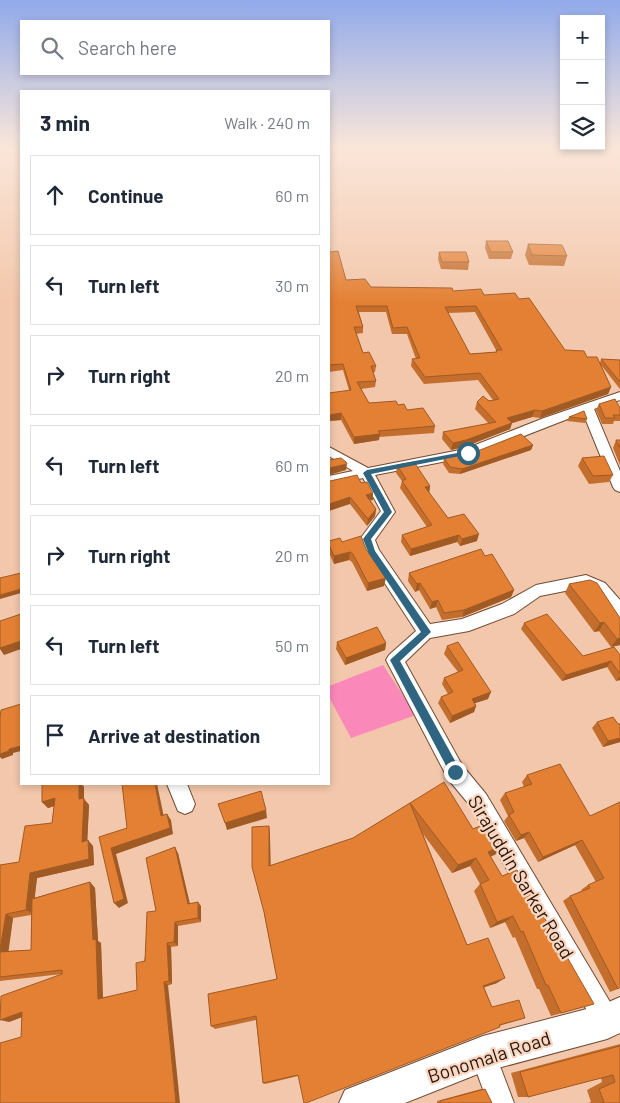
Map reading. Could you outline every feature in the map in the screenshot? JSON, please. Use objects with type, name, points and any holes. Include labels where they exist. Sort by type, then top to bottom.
[{"type":"street","points":[[330,480],[468,453],[620,396]]},
{"type":"street","points":[[587,407],[620,487]]},
{"type":"street","points":[[330,452],[367,473],[388,512],[367,539],[372,552],[426,632],[464,626],[508,608],[536,591],[586,580],[599,587],[620,611]]},
{"type":"street","name":"Sirajuddin Sarker Road","points":[[426,632],[395,660],[455,772],[479,801],[613,1018]]},
{"type":"street","points":[[176,785],[185,804]]},
{"type":"street","name":"Bonomala Road","points":[[358,1103],[483,1054],[613,1018]]},
{"type":"street","points":[[483,1054],[501,1103]]},
{"type":"shaded area","points":[[383,665],[416,715],[351,738],[330,699],[330,686]]},
{"type":"building","points":[[486,241],[508,241],[513,252],[491,252]]},
{"type":"building","points":[[528,244],[562,245],[567,256],[532,255]]},
{"type":"building","points":[[338,251],[346,280],[365,279],[371,287],[452,288],[453,291],[481,289],[484,295],[515,293],[519,299],[529,298],[565,350],[584,351],[587,357],[597,357],[611,387],[542,411],[535,410],[507,418],[512,423],[453,443],[443,432],[496,422],[477,402],[483,396],[489,401],[499,399],[480,373],[425,377],[412,359],[420,358],[407,327],[393,328],[387,306],[356,306],[363,327],[354,327],[363,353],[369,352],[376,366],[371,366],[376,381],[357,382],[369,403],[396,401],[398,405],[404,404],[407,410],[423,408],[435,426],[378,431],[380,434],[354,437],[341,413],[330,415],[330,393],[351,390],[343,364],[330,365],[330,252]],"holes":[[[476,306],[502,350],[496,350],[497,352],[470,354],[445,307]]]},
{"type":"building","points":[[439,252],[466,252],[469,262],[442,262]]},
{"type":"building","points":[[601,359],[620,360],[620,382]]},
{"type":"building","points":[[615,399],[620,408],[620,415],[613,415],[615,418],[605,418],[599,404]]},
{"type":"building","points":[[584,411],[587,419],[569,417]]},
{"type":"building","points":[[521,434],[533,445],[462,469],[450,467],[444,458],[475,452]]},
{"type":"building","points":[[616,440],[620,440],[620,448]]},
{"type":"building","points":[[604,456],[613,475],[593,476],[582,458]]},
{"type":"building","points":[[341,458],[347,464],[330,468],[330,460]]},
{"type":"building","points":[[414,462],[430,486],[425,487],[448,518],[464,514],[479,534],[462,539],[459,535],[411,549],[402,535],[432,525],[402,481],[406,479],[397,465]]},
{"type":"building","points":[[357,475],[361,483],[367,482],[373,493],[366,495],[376,509],[368,519],[350,497],[330,504],[330,481]]},
{"type":"building","points":[[361,536],[366,549],[386,578],[368,583],[353,554],[350,552],[334,556],[330,547],[330,541],[340,538],[342,542]]},
{"type":"building","points":[[481,549],[485,556],[492,554],[514,590],[464,610],[444,613],[438,600],[432,602],[420,583],[417,584],[409,573]]},
{"type":"building","points":[[20,573],[20,589],[0,595],[0,578]]},
{"type":"building","points":[[590,580],[597,583],[620,618],[620,638],[617,639],[604,622],[600,623],[569,584]]},
{"type":"building","points":[[20,614],[20,641],[0,648],[0,621]]},
{"type":"building","points":[[547,614],[583,656],[614,647],[620,655],[620,674],[611,661],[566,675],[524,623]]},
{"type":"building","points":[[377,627],[386,643],[346,658],[337,642]]},
{"type":"building","points":[[458,642],[491,692],[472,699],[476,706],[452,716],[441,697],[453,692],[444,678],[463,670],[447,646]]},
{"type":"building","points":[[20,704],[20,746],[0,754],[0,718],[1,710]]},
{"type":"building","points":[[613,717],[620,724],[620,738],[608,741],[597,722]]},
{"type":"building","points":[[560,764],[590,816],[620,802],[620,987],[618,989],[570,896],[590,888],[588,885],[604,878],[582,840],[543,857],[529,832],[521,835],[509,815],[514,812],[505,793],[532,784],[527,775]]},
{"type":"building","points":[[444,782],[473,829],[489,822],[502,845],[488,852],[502,876],[517,870],[594,1004],[561,1013],[548,985],[546,985],[523,931],[521,932],[513,916],[497,922],[480,884],[489,880],[476,858],[458,865],[410,803]]},
{"type":"building","points":[[42,785],[79,785],[79,799],[84,798],[82,842],[88,840],[89,859],[30,873],[26,910],[6,914],[0,950],[0,865],[19,862],[25,826],[52,823],[55,798],[42,802]]},
{"type":"building","points":[[122,785],[155,785],[161,816],[167,814],[170,828],[111,848],[124,899],[114,903],[99,837],[127,828]]},
{"type":"building","points":[[261,791],[266,810],[225,823],[218,804]]},
{"type":"building","points":[[410,803],[467,945],[488,938],[505,978],[483,986],[492,1007],[519,1000],[525,1018],[499,1025],[500,1027],[304,1103],[298,1075],[263,1083],[256,1016],[211,1026],[208,994],[277,979],[264,912],[252,867],[252,827],[269,826],[269,866],[353,838]]},
{"type":"building","points":[[175,847],[188,904],[198,902],[198,918],[175,922],[174,942],[167,943],[169,981],[164,982],[176,1103],[0,1103],[0,1043],[21,1037],[22,1012],[0,1020],[1,996],[62,974],[62,970],[0,977],[0,952],[31,950],[32,899],[90,882],[93,940],[96,939],[98,999],[137,990],[136,963],[145,961],[147,912],[156,911],[146,858]]},
{"type":"building","points":[[620,1046],[620,1103],[602,1103],[604,1102],[599,1089],[615,1082],[613,1075],[528,1097],[520,1072]]},
{"type":"building","points":[[485,1089],[492,1103],[441,1103],[440,1101]]},
{"type":"route","points":[[455,772],[395,660],[426,632],[372,552],[367,539],[388,512],[367,473],[409,463],[468,453]]}]
